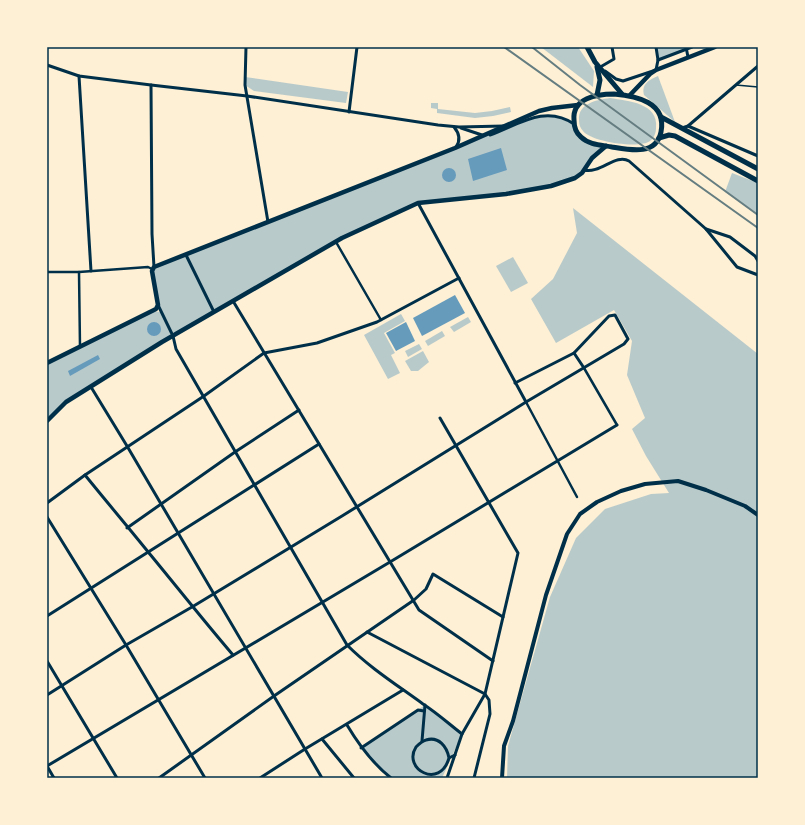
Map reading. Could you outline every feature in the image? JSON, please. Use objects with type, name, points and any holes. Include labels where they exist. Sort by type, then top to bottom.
[{"type":"highway","points":[[586,47],[595,62],[622,94]]},
{"type":"highway","points":[[595,62],[600,80],[597,95]]},
{"type":"highway","points":[[661,117],[659,138],[653,145],[644,149],[634,150],[592,143],[579,136],[574,124],[574,115],[578,105],[586,99],[597,95],[630,95],[643,99],[653,106],[661,117],[758,169]]},
{"type":"highway","points":[[659,138],[669,135],[676,136],[758,180]]},
{"type":"main road","points":[[630,95],[650,74],[656,70],[715,47]]},
{"type":"main road","points":[[47,364],[153,311],[158,305],[152,271],[153,268],[455,148],[544,109],[578,105]]},
{"type":"main road","points":[[47,420],[66,402],[172,335],[336,241],[418,202],[494,195],[551,186],[575,178],[584,170],[598,151],[606,146]]},
{"type":"street","points":[[246,47],[244,77],[268,222]]},
{"type":"street","points":[[349,112],[357,47]]},
{"type":"street","points":[[602,66],[614,59],[612,47]]},
{"type":"street","points":[[595,62],[602,66],[606,72],[616,79],[623,81],[656,70],[658,60],[656,47]]},
{"type":"street","points":[[658,60],[686,48],[692,47]]},
{"type":"street","points":[[686,48],[688,57]]},
{"type":"street","points":[[47,65],[79,76],[247,96],[454,127],[508,126]]},
{"type":"street","points":[[682,128],[688,126],[758,66]]},
{"type":"street","points":[[79,76],[91,271]]},
{"type":"street","points":[[47,272],[79,272],[153,268],[151,85]]},
{"type":"street","points":[[459,127],[484,136],[538,116],[560,117],[567,119],[574,124]]},
{"type":"street","points":[[688,126],[758,156]]},
{"type":"street","points":[[454,127],[459,137],[458,145],[455,148]]},
{"type":"street","points":[[584,170],[590,171],[620,159],[630,161],[706,229],[737,267],[758,275]]},
{"type":"street","points":[[418,202],[577,497]]},
{"type":"street","points":[[706,229],[730,237],[755,256],[758,261]]},
{"type":"street","points":[[336,241],[381,320]]},
{"type":"street","points":[[186,255],[214,312]]},
{"type":"street","points":[[79,272],[80,347]]},
{"type":"street","points":[[47,503],[85,475],[204,396],[264,353],[317,342],[381,320],[459,278]]},
{"type":"street","points":[[233,301],[419,610],[493,661]]},
{"type":"street","points":[[158,305],[172,335],[176,349],[347,645],[368,664],[462,734]]},
{"type":"street","points":[[153,311],[160,312]]},
{"type":"street","points":[[47,695],[126,645],[290,548],[526,402],[624,344],[628,339],[615,316],[609,316],[574,352],[515,383]]},
{"type":"street","points":[[54,778],[47,766],[245,647],[322,603],[617,425],[574,352]]},
{"type":"street","points":[[91,387],[322,778]]},
{"type":"street","points":[[127,528],[235,452],[299,410]]},
{"type":"street","points":[[440,418],[518,553],[485,694],[462,734],[447,778]]},
{"type":"street","points":[[47,616],[319,444]]},
{"type":"street","points":[[85,475],[127,528],[149,552],[192,607],[233,655]]},
{"type":"street","points":[[502,778],[504,746],[546,595],[567,534],[580,514],[597,502],[621,491],[645,484],[678,481],[706,490],[745,506],[758,515]]},
{"type":"street","points":[[47,517],[126,645],[205,778]]},
{"type":"street","points":[[159,778],[347,645],[414,600],[426,589],[433,574],[503,617]]},
{"type":"street","points":[[367,632],[485,694],[489,700],[490,714],[474,778]]},
{"type":"street","points":[[47,661],[116,778]]},
{"type":"street","points":[[260,778],[403,690]]},
{"type":"street","points":[[422,741],[424,705]]},
{"type":"street","points":[[361,748],[418,710],[424,711]]},
{"type":"street","points":[[347,725],[361,748],[377,767],[391,778]]},
{"type":"street","points":[[322,739],[354,778]]},
{"type":"street","points":[[428,739],[440,742],[445,746],[449,758],[446,766],[438,774],[432,775],[426,774],[416,767],[413,756],[414,750],[422,741],[428,739]]},
{"type":"street","points":[[449,758],[455,755]]},
{"type":"street","points":[[446,766],[449,773]]},
{"type":"lane","points":[[736,85],[758,87]]},
{"type":"shaded area","points":[[541,47],[578,47],[594,71],[593,87]]},
{"type":"shaded area","points":[[656,47],[686,47],[686,49],[658,60]]},
{"type":"shaded area","points":[[658,76],[675,122],[644,95],[643,91],[646,83]]},
{"type":"shaded area","points":[[245,77],[348,92],[346,103],[254,91],[245,85]]},
{"type":"shaded area","points":[[610,98],[633,102],[648,108],[653,113],[656,120],[656,132],[650,141],[636,144],[616,143],[595,138],[583,131],[580,127],[579,121],[580,114],[585,106],[594,101]]},
{"type":"shaded area","points":[[431,103],[438,103],[438,109],[475,113],[510,107],[511,112],[475,118],[437,113],[437,109],[431,108]]},
{"type":"shaded area","points":[[553,116],[574,124],[583,139],[606,146],[582,173],[557,184],[506,194],[424,201],[342,238],[177,334],[170,331],[170,336],[66,402],[47,421],[47,363],[153,311],[160,312],[152,269],[534,117]]},
{"type":"shaded area","points":[[732,173],[758,183],[758,215],[725,192]]},
{"type":"shaded area","points":[[573,208],[758,354],[758,778],[507,778],[508,746],[550,597],[576,538],[605,509],[651,494],[669,493],[646,456],[632,429],[645,418],[627,375],[632,341],[614,310],[556,343],[531,299],[553,279],[577,233]]},
{"type":"shaded area","points":[[513,257],[528,283],[511,292],[496,266]]},
{"type":"shaded area","points":[[401,314],[405,321],[384,333],[395,353],[391,355],[400,373],[388,379],[364,335]]},
{"type":"shaded area","points":[[468,317],[471,322],[454,332],[450,327]]},
{"type":"shaded area","points":[[442,331],[445,336],[428,346],[425,341]]},
{"type":"shaded area","points":[[419,344],[422,349],[408,357],[405,351]]},
{"type":"shaded area","points":[[423,351],[429,362],[418,371],[411,371],[405,361]]},
{"type":"shaded area","points":[[425,705],[462,734],[442,778],[391,778],[361,748]]},
{"type":"water","points":[[501,148],[507,170],[473,181],[468,159]]},
{"type":"water","points":[[446,168],[452,168],[456,172],[456,178],[452,182],[446,182],[442,178],[442,172]]},
{"type":"water","points":[[455,295],[465,313],[422,336],[413,318]]},
{"type":"water","points":[[154,322],[159,324],[161,329],[159,334],[154,336],[149,334],[147,329],[149,324]]},
{"type":"water","points":[[406,322],[415,341],[396,351],[386,333]]},
{"type":"water","points":[[98,355],[100,359],[70,376],[68,371]]},
{"type":"railway","points":[[504,47],[758,228]]},
{"type":"railway","points":[[532,47],[580,85],[758,215]]}]
